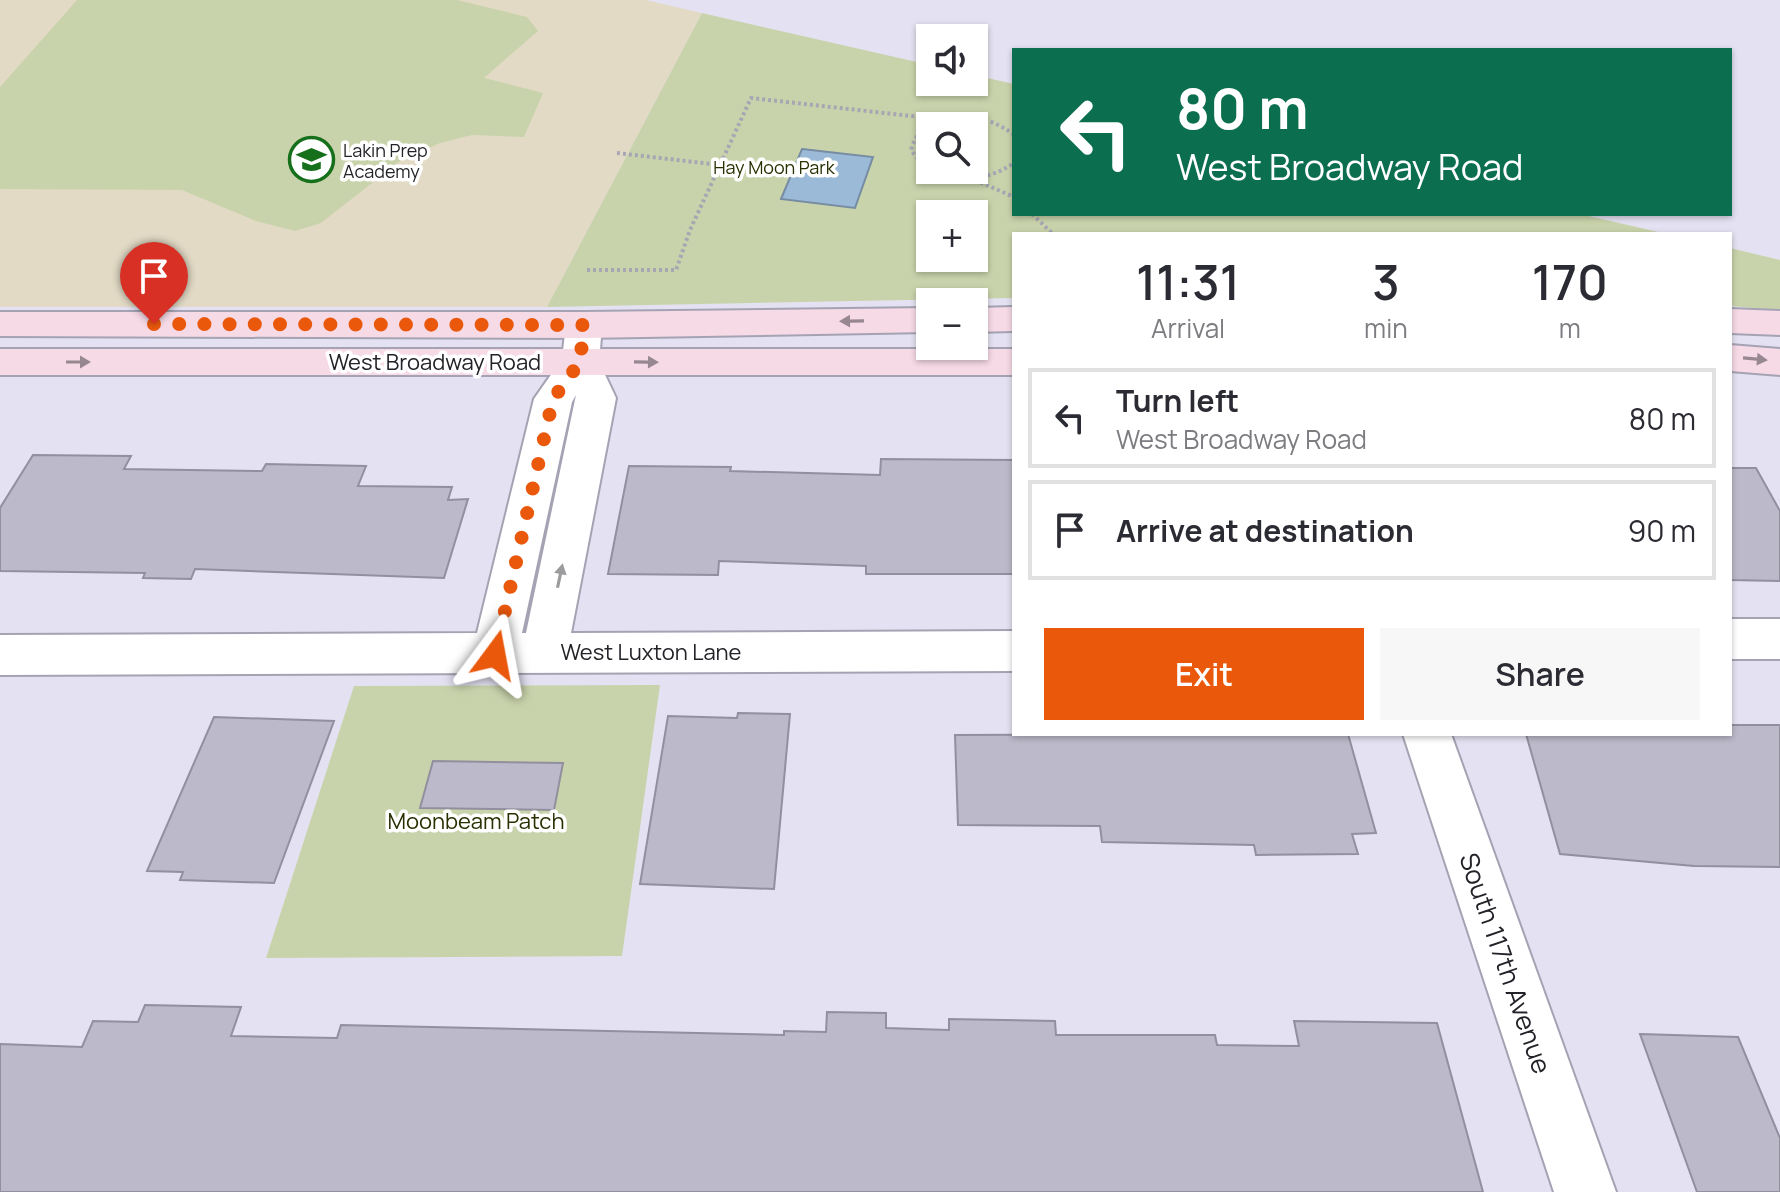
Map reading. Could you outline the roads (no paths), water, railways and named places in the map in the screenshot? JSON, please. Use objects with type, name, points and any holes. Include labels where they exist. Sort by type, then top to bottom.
[{"type":"main road","points":[[988,320],[1012,319]]},
{"type":"main road","name":"West Broadway Road","points":[[0,362],[582,343],[916,321]]},
{"type":"main road","points":[[1732,321],[1780,323]]},
{"type":"main road","name":"West Broadway Road","points":[[0,324],[582,343],[1012,362]]},
{"type":"main road","points":[[1732,358],[1780,362]]},
{"type":"street","points":[[544,653],[597,398],[582,343]]},
{"type":"street","points":[[495,655],[553,399],[582,343]]},
{"type":"street","points":[[1732,639],[1780,639]]},
{"type":"street","name":"West Luxton Lane","points":[[0,655],[1012,651]]},
{"type":"street","name":"South 117th Avenue","points":[[1428,736],[1585,1192]]},
{"type":"water","points":[[802,149],[873,157],[855,208],[781,199]]},
{"type":"place","name":"Lakin Prep Academy","points":[[312,160]]},
{"type":"park label","name":"Hay Moon Park","points":[[774,167]]},
{"type":"park label","name":"Moonbeam Patch","points":[[476,821]]}]
